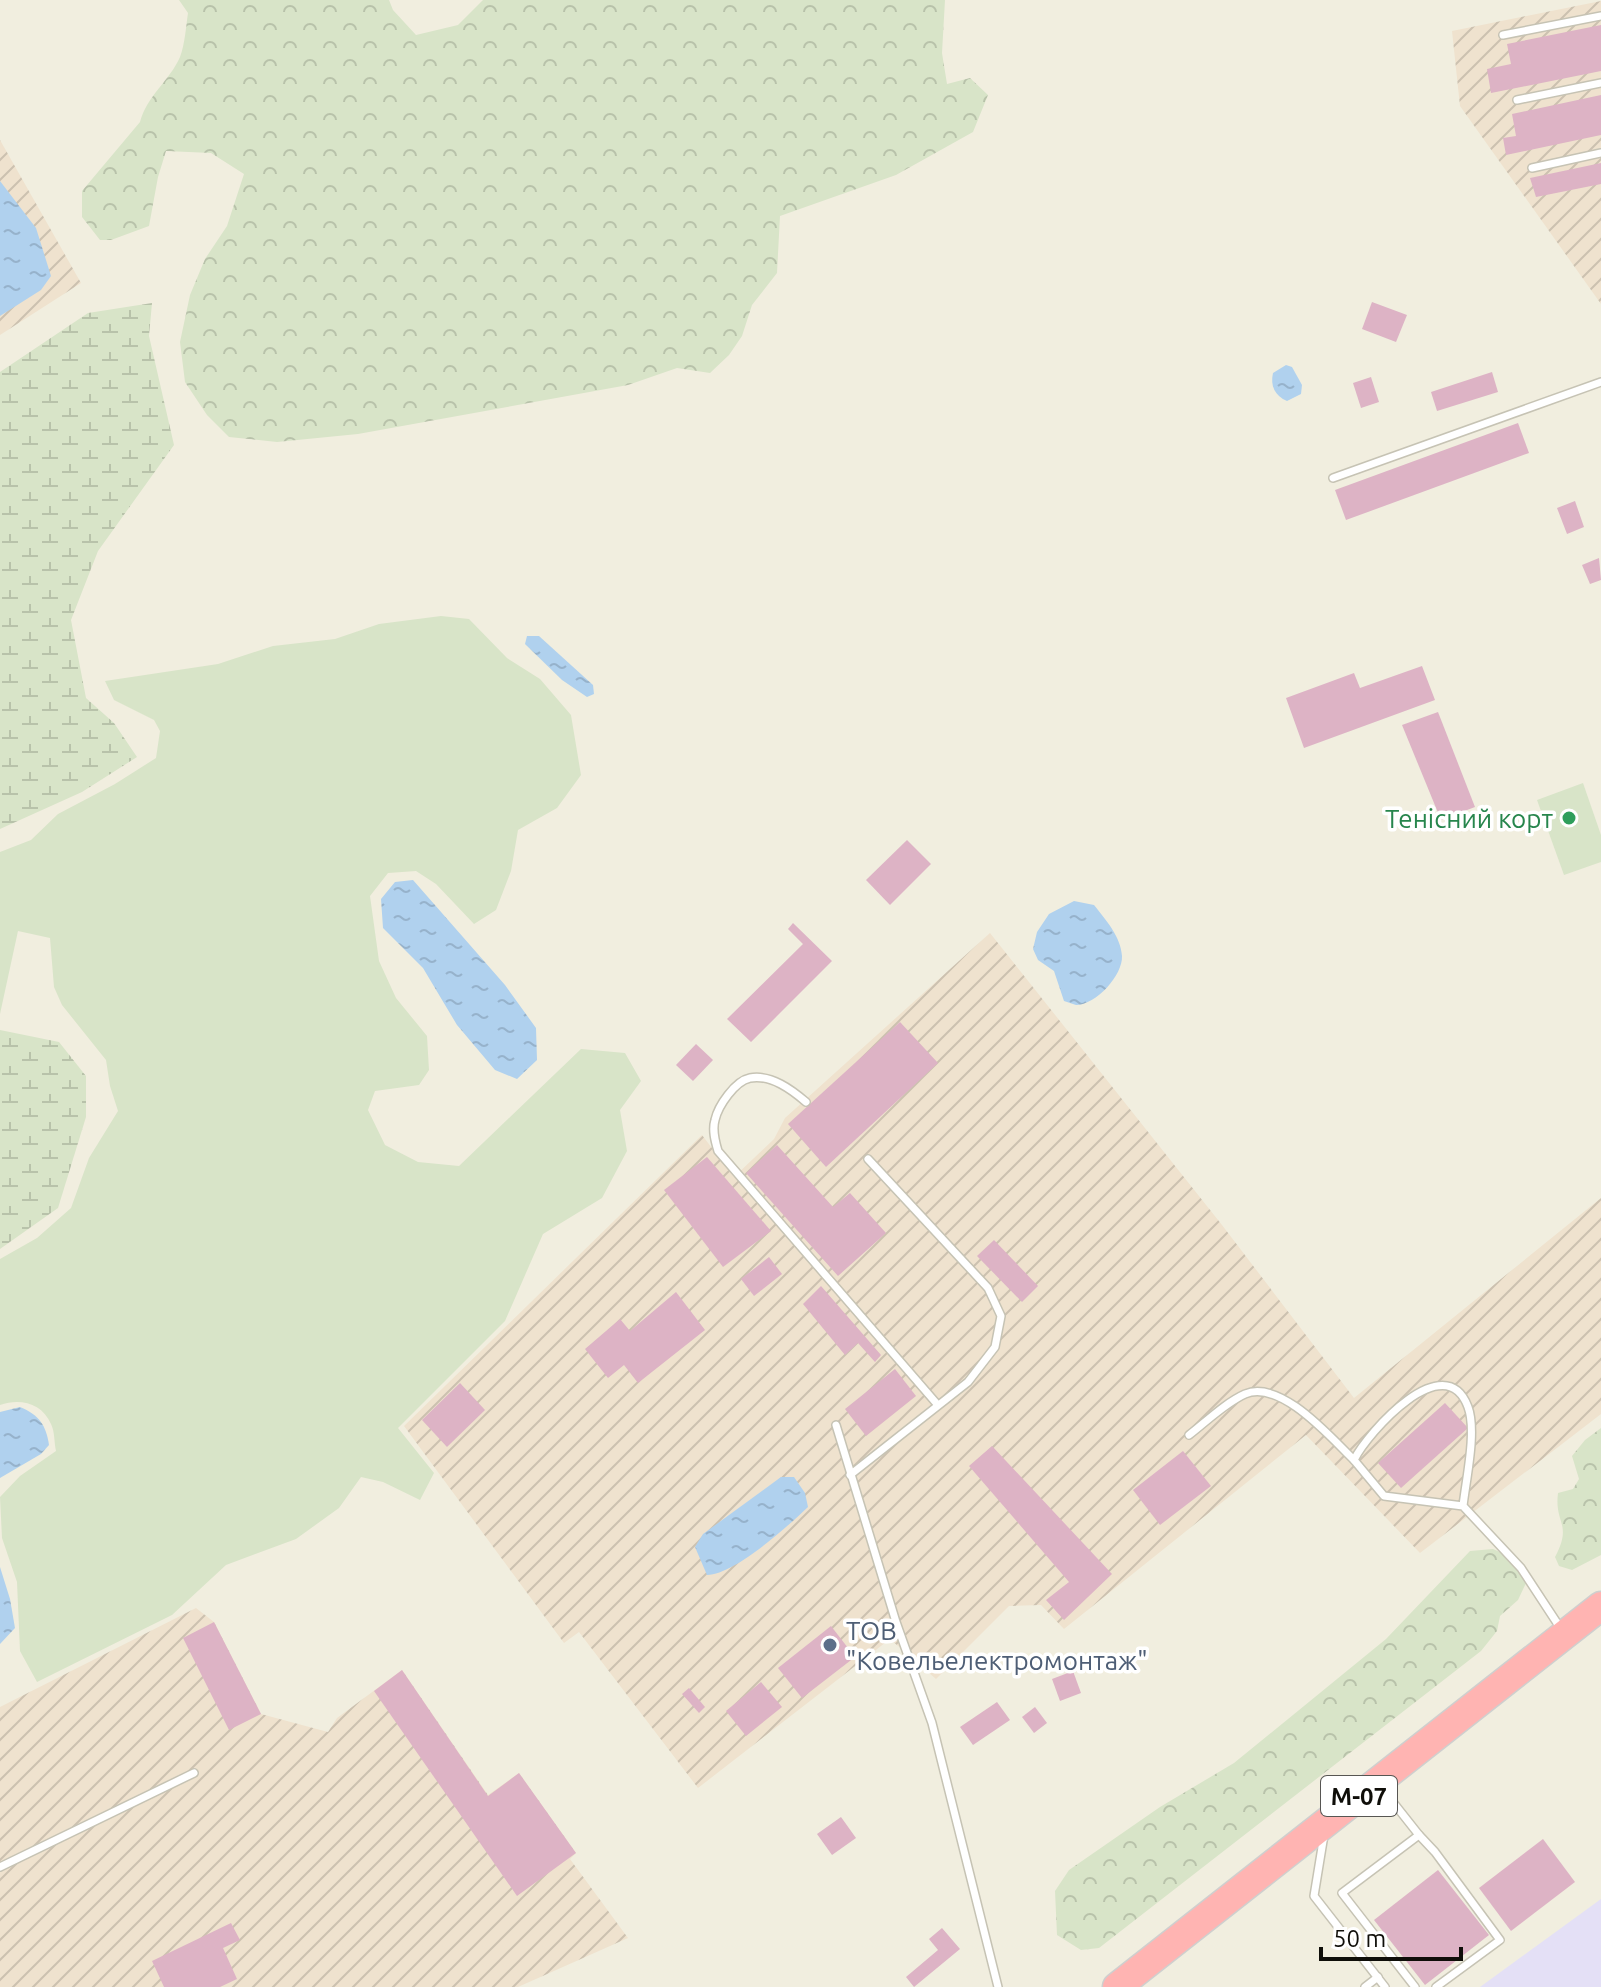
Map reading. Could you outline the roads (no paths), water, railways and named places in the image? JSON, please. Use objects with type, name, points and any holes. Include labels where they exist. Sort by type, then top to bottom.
[{"type":"highway","name":"М-07","points":[[1117,1987],[1601,1606]]},
{"type":"lane","points":[[1503,35],[1601,16]]},
{"type":"lane","points":[[1517,100],[1601,83]]},
{"type":"lane","points":[[1532,168],[1601,153]]},
{"type":"lane","points":[[1333,478],[1601,382]]},
{"type":"lane","points":[[806,1102],[788,1087],[766,1079],[749,1078],[737,1086],[723,1103],[715,1120],[714,1137],[718,1151],[937,1404]]},
{"type":"lane","points":[[850,1475],[968,1382],[995,1347],[1001,1316],[988,1288],[868,1159]]},
{"type":"lane","points":[[1354,1460],[1363,1442],[1423,1389],[1441,1386],[1457,1390],[1468,1405],[1473,1427],[1463,1506]]},
{"type":"lane","points":[[1189,1435],[1247,1393],[1270,1393],[1286,1400],[1354,1460],[1384,1496],[1463,1506],[1521,1568],[1565,1634]]},
{"type":"lane","points":[[836,1425],[896,1622],[932,1723],[998,1987]]},
{"type":"lane","points":[[0,1867],[194,1773]]},
{"type":"lane","points":[[1378,1782],[1500,1940],[1436,1987]]},
{"type":"lane","points":[[1326,1822],[1314,1896],[1385,1987]]},
{"type":"lane","points":[[1415,1987],[1342,1893],[1419,1835]]},
{"type":"lane","points":[[1365,1987],[1378,1977]]},
{"type":"water","points":[[0,181],[36,228],[51,276],[41,290],[0,316]]},
{"type":"water","points":[[1286,365],[1292,367],[1302,385],[1301,394],[1287,401],[1277,393],[1272,382],[1273,373]]},
{"type":"water","points":[[527,636],[539,636],[593,685],[594,694],[587,697],[562,680],[525,644]]},
{"type":"water","points":[[413,880],[505,985],[536,1028],[537,1060],[517,1079],[495,1070],[457,1025],[423,968],[383,928],[381,899],[395,882]]},
{"type":"water","points":[[1074,901],[1094,905],[1116,935],[1122,956],[1118,972],[1107,988],[1092,1000],[1076,1005],[1064,1001],[1054,971],[1038,960],[1033,949],[1037,932],[1049,914]]},
{"type":"water","points":[[20,1407],[40,1422],[49,1445],[41,1454],[0,1478],[0,1412]]},
{"type":"water","points":[[781,1477],[794,1477],[805,1493],[808,1507],[746,1558],[719,1573],[707,1575],[695,1547],[703,1534]]},
{"type":"water","points":[[0,1567],[15,1628],[0,1644]]},
{"type":"place","name":"Тенісний корт","points":[[1569,818]]},
{"type":"place","name":"ТОВ \"Ковельелектромонтаж\"","points":[[830,1645]]}]
